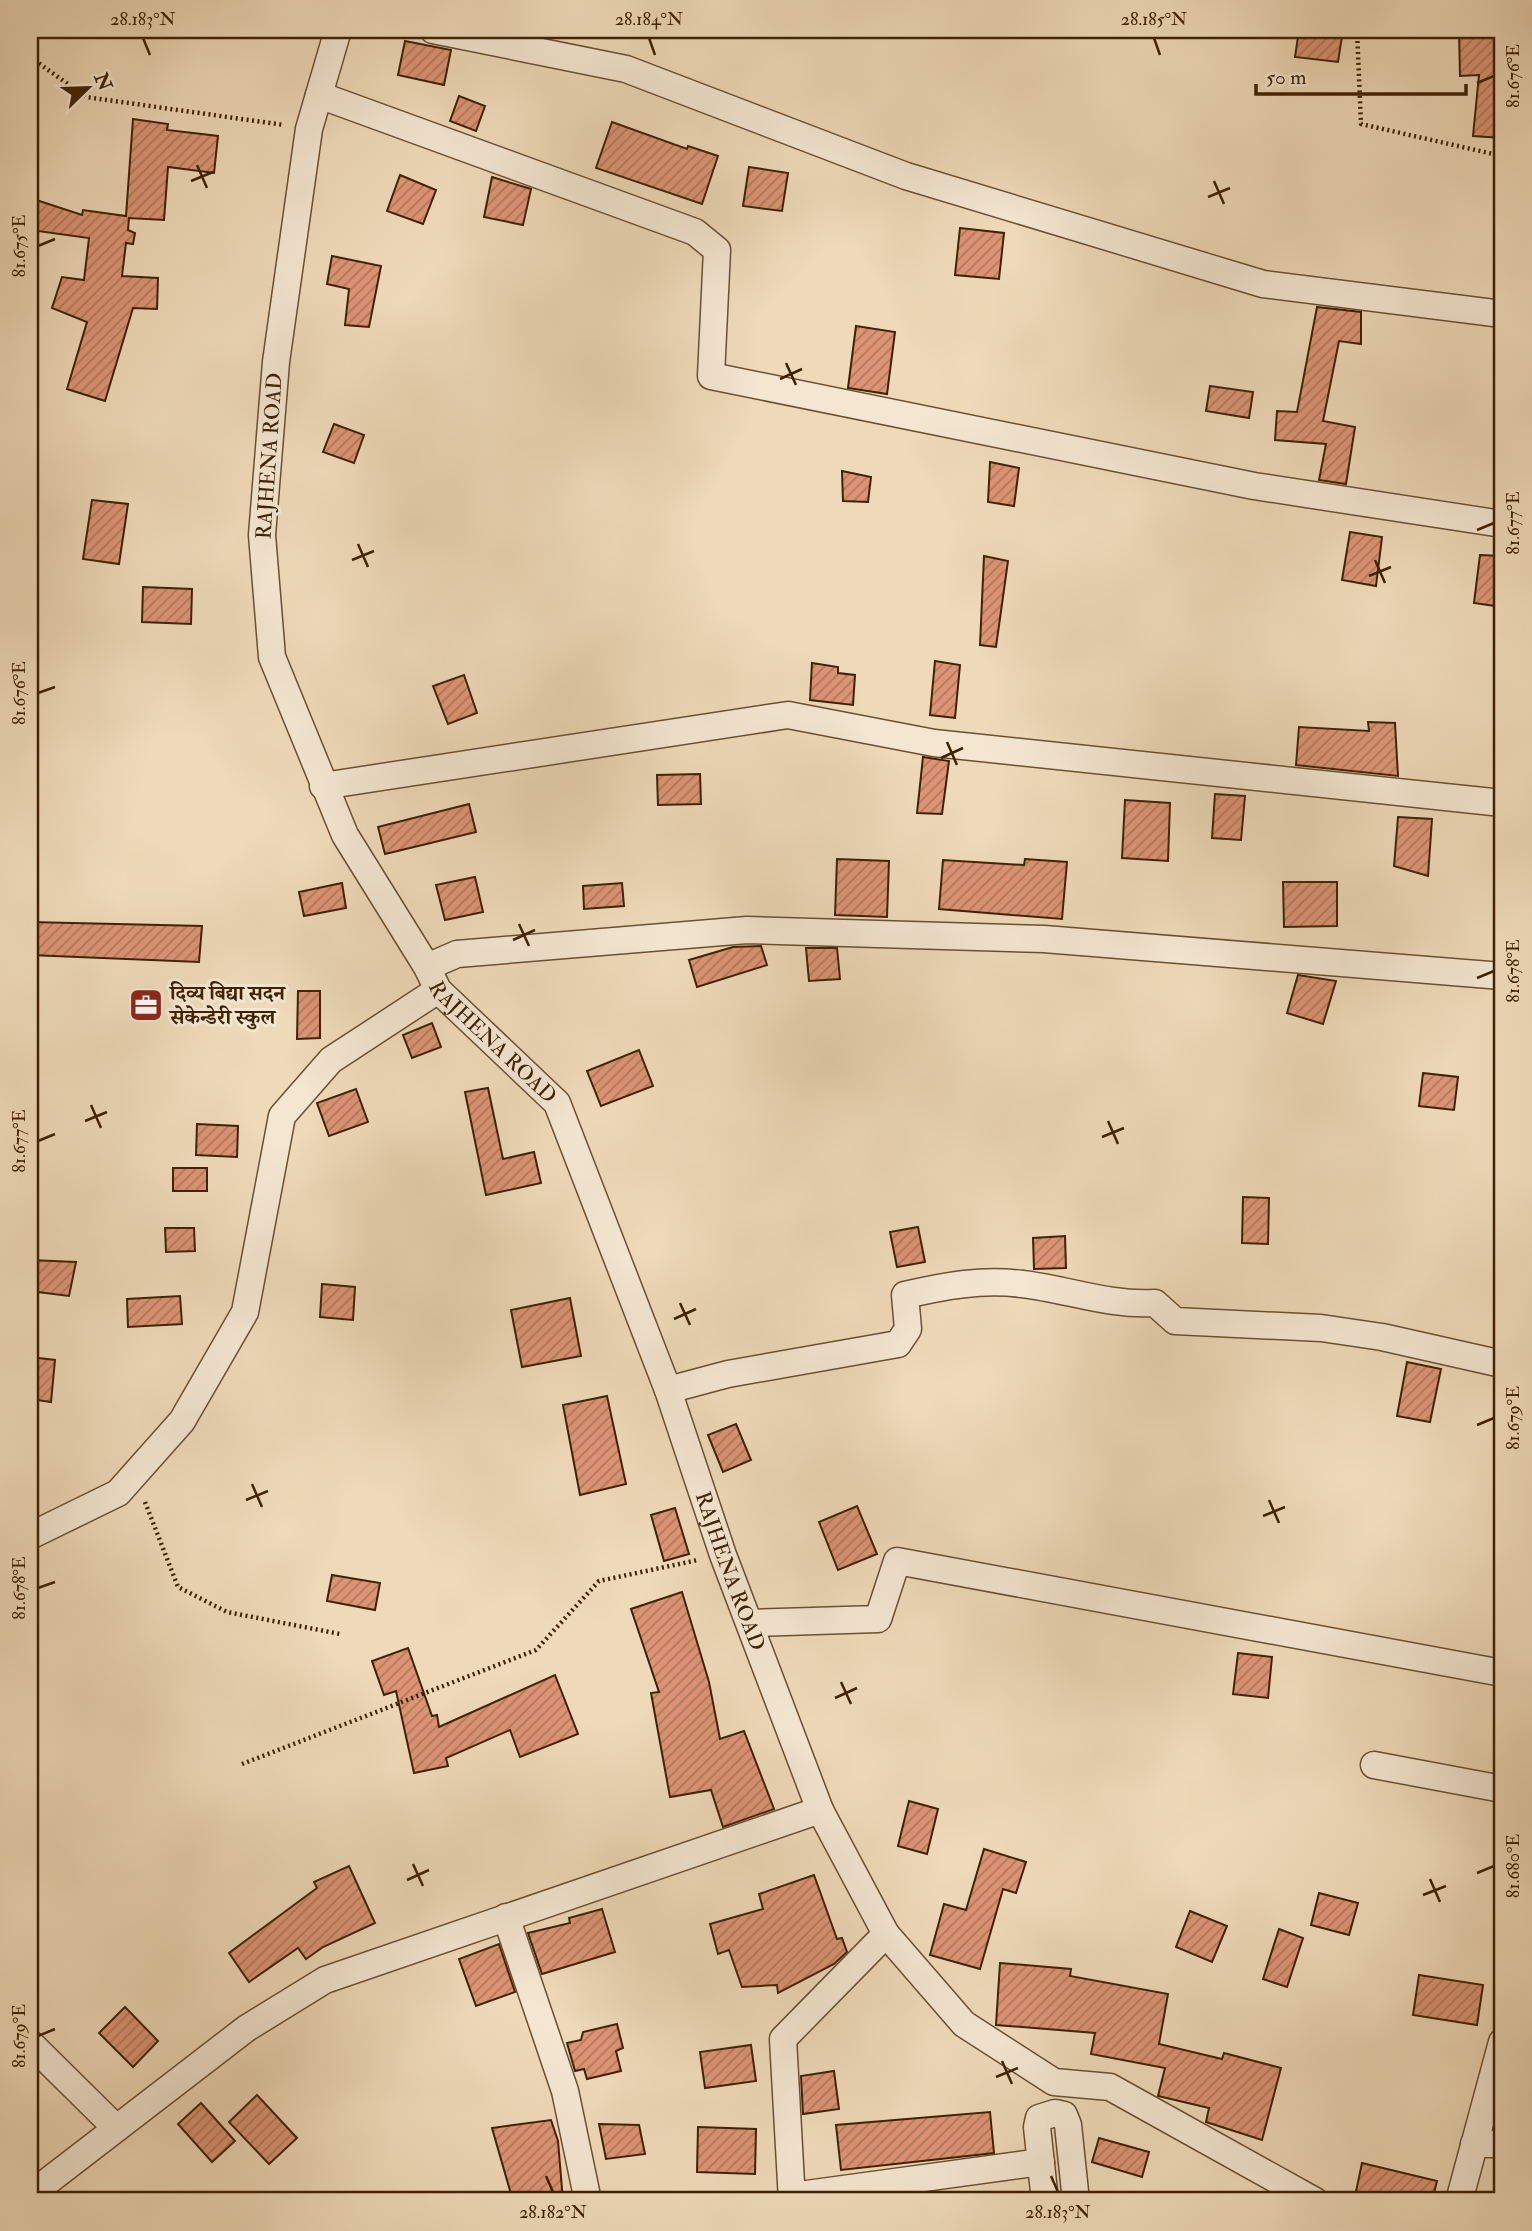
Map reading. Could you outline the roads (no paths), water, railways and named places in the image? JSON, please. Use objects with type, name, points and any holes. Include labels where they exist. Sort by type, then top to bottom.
[{"type":"street","name":"RAJHENA ROAD","points":[[338,30],[309,128],[276,362],[262,535],[272,657],[345,835],[432,978],[557,1103],[668,1390],[723,1555],[820,1811],[886,1934],[964,2024],[1054,2082]]},
{"type":"street","points":[[433,30],[626,69],[906,176],[1263,284],[1502,314]]},
{"type":"street","points":[[319,95],[695,232],[716,250],[711,376],[1254,486],[1502,524]]},
{"type":"street","points":[[323,786],[788,715],[934,743],[1502,803]]},
{"type":"street","points":[[30,1536],[118,1493],[182,1421],[245,1312],[282,1116],[331,1060],[432,978],[457,954],[747,930],[1044,939],[1502,976]]},
{"type":"street","points":[[668,1390],[728,1374],[898,1344],[908,1329],[905,1295],[962,1282],[1023,1283],[1130,1305],[1155,1303],[1175,1321],[1321,1328],[1382,1337],[1502,1364]]},
{"type":"street","points":[[750,1623],[878,1619],[897,1561],[1502,1673]]},
{"type":"street","points":[[1374,1765],[1502,1789]]},
{"type":"street","points":[[30,2194],[247,2028],[325,1980],[820,1811]]},
{"type":"street","points":[[506,1917],[565,2091],[588,2201]]},
{"type":"street","points":[[886,1934],[783,2039],[792,2199],[1041,2162]]},
{"type":"street","points":[[1459,2201],[1502,2042]]},
{"type":"street","points":[[30,2043],[116,2128]]},
{"type":"street","points":[[1045,2201],[1041,2162],[1052,2122],[1054,2082],[1110,2087],[1315,2201]]},
{"type":"street","points":[[1052,2122],[1076,2201]]},
{"type":"street","points":[[1474,2144],[1502,2144]]},
{"type":"place","name":"दिव्य बिद्या सदन सेकेन्डेरी स्कुल","points":[[146,1005]]}]
